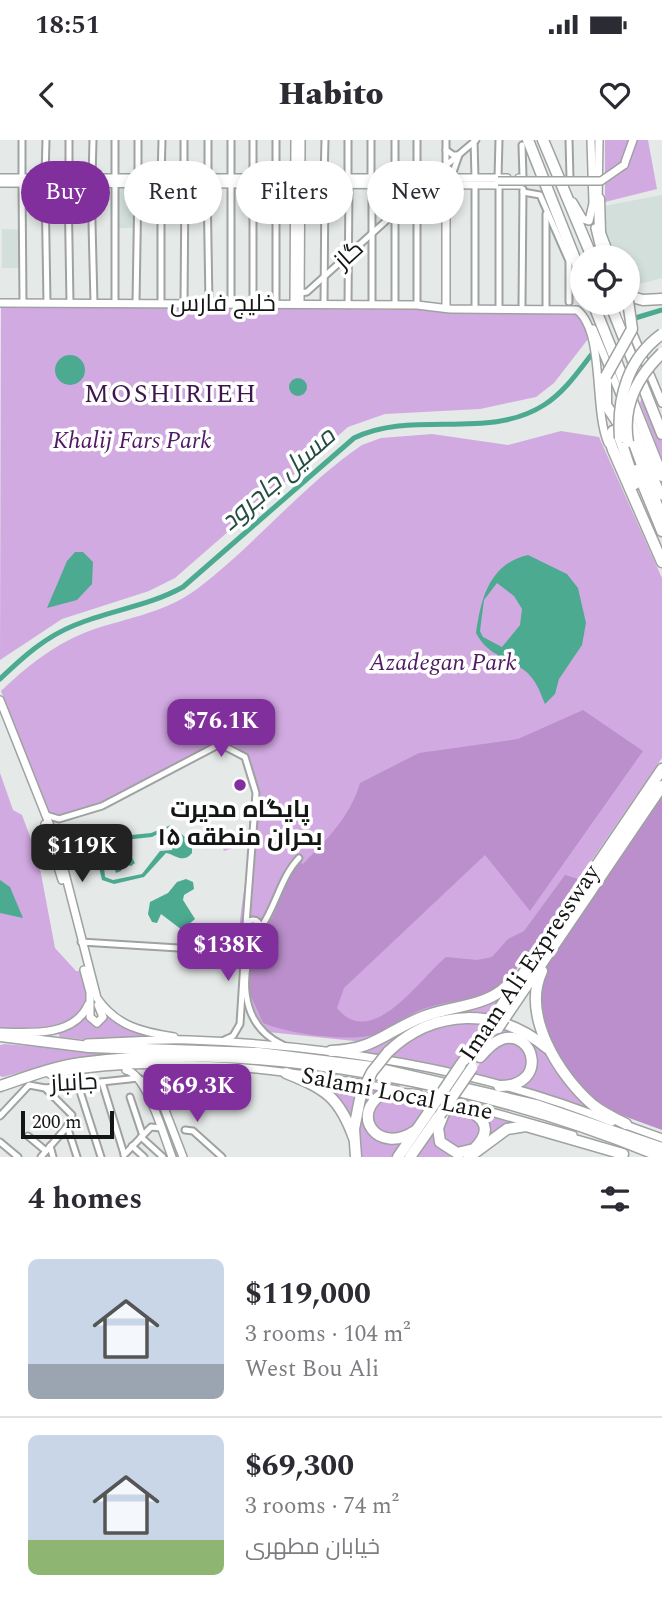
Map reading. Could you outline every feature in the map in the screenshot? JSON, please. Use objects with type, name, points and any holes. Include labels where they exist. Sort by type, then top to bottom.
[{"type":"highway","points":[[543,140],[587,245]]},
{"type":"highway","points":[[525,142],[570,248]]},
{"type":"highway","points":[[599,199],[604,245]]},
{"type":"highway","points":[[640,299],[662,299]]},
{"type":"highway","points":[[598,315],[662,476]]},
{"type":"highway","points":[[618,315],[662,434]]},
{"type":"highway","points":[[630,315],[632,329],[606,376],[606,405],[624,437],[662,531]]},
{"type":"highway","points":[[662,334],[643,351],[627,379],[620,407],[632,479],[662,553]]},
{"type":"highway","points":[[624,437],[627,409],[634,391],[662,353]]},
{"type":"highway","points":[[662,519],[632,438],[613,431],[609,438],[662,562]]},
{"type":"highway","name":"Imam Ali Expressway","points":[[410,1157],[460,1066],[497,1021],[662,769]]},
{"type":"highway","name":"Imam Ali Expressway","points":[[549,944],[662,787]]},
{"type":"highway","points":[[331,1051],[366,1047],[425,1016],[491,999],[505,989],[549,944]]},
{"type":"highway","points":[[549,944],[534,1002],[537,1022],[552,1054]]},
{"type":"highway","points":[[356,1157],[355,1113],[372,1072],[388,1052],[423,1027],[442,1020],[471,1017],[513,1027],[533,1037],[552,1054],[588,1100],[626,1124]]},
{"type":"highway","name":"Imam Ali Expressway","points":[[398,1157],[415,1131],[435,1112],[452,1103],[497,1021]]},
{"type":"highway","points":[[0,1034],[59,1044],[259,1052],[372,1067],[536,1105],[662,1148]]},
{"type":"highway","points":[[480,1056],[496,1042],[506,1038],[517,1040],[527,1047],[532,1062],[527,1076],[516,1085],[499,1086]]},
{"type":"highway","points":[[0,1088],[32,1075],[80,1063],[176,1057],[233,1059],[329,1069],[428,1086],[483,1099],[596,1132],[662,1157]]},
{"type":"highway","points":[[286,1073],[330,1094],[347,1118],[354,1138]]},
{"type":"highway","points":[[415,1131],[398,1140],[385,1139],[373,1131],[368,1113],[372,1103],[384,1093],[418,1095]]},
{"type":"highway","points":[[452,1103],[476,1112],[484,1126],[480,1143],[463,1153],[448,1150],[439,1138],[438,1128],[452,1103]]},
{"type":"highway","points":[[469,1157],[507,1129],[526,1126],[627,1156]]},
{"type":"main road","points":[[295,140],[296,161]]},
{"type":"main road","points":[[300,161],[301,140]]},
{"type":"main road","points":[[592,140],[599,199],[596,234],[599,245]]},
{"type":"main road","points":[[564,189],[581,216],[589,220],[596,183],[599,140]]},
{"type":"main road","points":[[464,181],[601,181],[624,165],[633,140]]},
{"type":"main road","points":[[0,180],[21,180]]},
{"type":"main road","points":[[110,181],[124,181]]},
{"type":"main road","points":[[222,181],[236,181]]},
{"type":"main road","points":[[464,181],[498,181],[521,185]]},
{"type":"main road","points":[[297,304],[298,224]]},
{"type":"main road","points":[[446,307],[448,224]]},
{"type":"main road","points":[[279,304],[297,291]]},
{"type":"main road","name":"خلیج فارس","points":[[0,303],[348,304],[580,311],[597,351],[595,359],[603,430],[621,468]]},
{"type":"main road","name":"خلیج فارس","points":[[446,307],[546,305]]},
{"type":"main road","points":[[555,309],[558,306],[583,309],[598,341],[597,351],[662,496]]},
{"type":"main road","points":[[622,315],[662,403]]},
{"type":"main road","points":[[0,699],[53,831],[94,1000]]},
{"type":"main road","points":[[0,711],[54,849],[94,1000],[126,1025],[185,1040]]},
{"type":"main road","points":[[0,1034],[56,1030],[81,1017],[94,1000]]},
{"type":"main road","name":"Salami Local Lane","points":[[59,1044],[185,1040],[331,1051],[499,1086],[626,1124],[662,1138]]},
{"type":"main road","name":"Salami Local Lane","points":[[32,1075],[108,1067],[201,1066],[286,1073],[418,1095],[535,1123],[627,1156]]},
{"type":"main road","points":[[108,1067],[158,1092]]},
{"type":"main road","points":[[138,1081],[240,1070]]},
{"type":"main road","points":[[156,1079],[158,1092],[183,1157]]},
{"type":"main road","points":[[138,1081],[155,1113],[172,1157]]},
{"type":"street","points":[[22,140],[22,161]]},
{"type":"street","points":[[45,161],[46,140]]},
{"type":"street","points":[[69,140],[69,161]]},
{"type":"street","points":[[92,161],[93,140]]},
{"type":"street","points":[[115,140],[115,303]]},
{"type":"street","points":[[138,140],[138,161]]},
{"type":"street","points":[[161,161],[162,140]]},
{"type":"street","points":[[184,140],[184,161]]},
{"type":"street","points":[[208,140],[208,161]]},
{"type":"street","points":[[231,140],[231,304]]},
{"type":"street","points":[[253,140],[253,161]]},
{"type":"street","points":[[276,140],[276,161]]},
{"type":"street","points":[[324,140],[324,161]]},
{"type":"street","points":[[348,140],[348,161]]},
{"type":"street","points":[[371,140],[371,161]]},
{"type":"street","points":[[395,140],[395,161]]},
{"type":"street","points":[[417,140],[417,161]]},
{"type":"street","points":[[446,140],[446,161]]},
{"type":"street","points":[[452,161],[475,140]]},
{"type":"street","points":[[475,140],[475,305]]},
{"type":"street","points":[[499,140],[499,305]]},
{"type":"street","points":[[569,140],[570,179]]},
{"type":"street","points":[[522,304],[521,185],[525,142]]},
{"type":"street","points":[[446,149],[453,156],[459,155]]},
{"type":"street","points":[[457,161],[459,155]]},
{"type":"street","points":[[521,185],[540,195],[569,261],[569,302]]},
{"type":"street","points":[[546,209],[546,305]]},
{"type":"street","points":[[22,224],[23,303]]},
{"type":"street","points":[[46,224],[47,303]]},
{"type":"street","points":[[69,224],[70,303]]},
{"type":"street","points":[[93,224],[94,303]]},
{"type":"street","points":[[136,303],[137,224]]},
{"type":"street","points":[[161,224],[161,303]]},
{"type":"street","points":[[184,224],[184,304]]},
{"type":"street","points":[[208,224],[209,304]]},
{"type":"street","points":[[253,224],[253,304]]},
{"type":"street","points":[[277,224],[279,304]]},
{"type":"street","points":[[324,304],[325,224]]},
{"type":"street","points":[[348,224],[348,304]]},
{"type":"street","points":[[372,224],[372,305]]},
{"type":"street","name":"گاز","points":[[297,291],[307,292],[383,224]]},
{"type":"street","points":[[394,224],[395,305]]},
{"type":"street","points":[[417,224],[417,305]]},
{"type":"street","points":[[46,814],[59,819],[102,806],[220,744],[241,753],[248,763],[256,793],[239,1028],[233,1036],[216,1041]]},
{"type":"street","points":[[53,831],[59,819]]},
{"type":"street","points":[[289,1047],[263,1031],[247,1007],[247,961],[288,872],[299,858]]},
{"type":"street","points":[[246,927],[256,920],[260,930]]},
{"type":"street","points":[[246,927],[251,934],[260,930]]},
{"type":"street","points":[[81,942],[244,952]]},
{"type":"street","name":"جانباز","points":[[0,1116],[29,1085],[45,1088],[120,1080],[138,1081]]},
{"type":"street","points":[[102,1082],[124,1156]]},
{"type":"street","points":[[78,1085],[101,1157]]},
{"type":"street","points":[[41,1157],[67,1126],[72,1115],[70,1110],[45,1088]]},
{"type":"street","points":[[130,1097],[142,1135],[163,1157]]},
{"type":"street","points":[[142,1135],[155,1113]]},
{"type":"street","points":[[171,1125],[193,1131],[222,1157]]},
{"type":"street","points":[[67,1126],[77,1157]]},
{"type":"street","points":[[124,1156],[152,1127],[161,1128]]},
{"type":"street","points":[[177,1141],[185,1130]]},
{"type":"street","points":[[28,1136],[48,1149],[53,1157]]},
{"type":"street","points":[[0,1142],[18,1157]]},
{"type":"street","points":[[132,1146],[144,1157]]},
{"type":"shaded area","points":[[118,186],[124,186],[124,224],[134,224],[134,228],[118,228]]},
{"type":"shaded area","points":[[662,195],[662,278],[640,284],[640,245],[610,245],[603,230],[604,206]]},
{"type":"shaded area","points":[[2,229],[21,230],[21,268],[2,268]]},
{"type":"shaded area","points":[[70,355],[81,359],[85,370],[81,381],[70,385],[59,381],[55,370],[59,359]]},
{"type":"shaded area","points":[[298,378],[304,381],[307,387],[304,393],[298,396],[292,393],[289,387],[292,381]]},
{"type":"shaded area","points":[[75,552],[83,552],[93,562],[92,584],[77,600],[47,608],[67,561]]},
{"type":"shaded area","points":[[528,555],[567,574],[578,588],[586,623],[582,645],[559,679],[555,694],[545,704],[532,677],[486,647],[476,633],[484,596],[489,585],[504,566]],"holes":[[[497,583],[514,596],[522,609],[520,625],[502,647],[483,637],[480,631],[484,600]]]},
{"type":"shaded area","points":[[583,710],[643,751],[530,911],[485,855],[344,988],[337,1008],[351,1019],[365,1021],[380,1016],[395,1006],[446,957],[477,960],[492,957],[508,939],[524,931],[565,875],[578,879],[535,945],[506,980],[478,996],[420,1010],[373,1035],[342,1038],[289,1031],[263,1023],[250,994],[249,956],[252,945],[272,918],[290,873],[299,861],[303,864],[337,826],[356,795],[360,783],[419,753],[518,739]]},
{"type":"shaded area","points":[[662,793],[662,1130],[602,1108],[585,1094],[557,1057],[535,1001],[542,972]]},
{"type":"shaded area","points":[[171,825],[192,843],[192,853],[182,858],[166,853],[144,877],[114,884],[102,880],[99,867],[122,836],[151,833]],"holes":[[[167,829],[173,830],[182,838],[174,842],[172,850],[160,851],[142,874],[113,880],[105,877],[104,866],[124,840],[152,837]]]},
{"type":"shaded area","points":[[128,850],[135,863],[131,866],[124,864],[121,871],[116,873],[114,867],[123,863]]},
{"type":"shaded area","points":[[186,879],[193,882],[194,889],[184,895],[183,900],[195,919],[182,930],[161,914],[157,923],[152,922],[148,914],[150,902],[168,893],[177,882]]},
{"type":"shaded area","points":[[0,880],[10,887],[23,918],[0,913]]},
{"type":"green space","points":[[605,140],[648,140],[657,189],[605,202]]},
{"type":"green space","name":"Khalij Fars Park","points":[[1,307],[567,311],[570,311],[570,315],[578,315],[585,325],[588,339],[554,383],[536,397],[480,409],[385,414],[348,427],[175,578],[149,591],[62,619],[0,660]]},
{"type":"green space","points":[[643,394],[662,442],[662,459],[640,403]]},
{"type":"green space","name":"Azadegan Park","points":[[561,431],[599,437],[662,578],[662,758],[514,973],[490,994],[421,1012],[364,1042],[268,1032],[250,1004],[240,958],[240,925],[253,822],[251,775],[242,752],[222,741],[96,806],[60,817],[47,810],[1,691],[40,658],[72,638],[184,598],[239,554],[319,479],[362,445],[381,438],[432,434],[508,445]]},
{"type":"green space","points":[[0,773],[13,810],[22,815],[38,858],[55,948],[76,971],[82,971],[88,993],[86,1006],[79,1016],[54,1027],[0,1029]]},
{"type":"green space","points":[[239,836],[242,845],[224,851],[221,841]]},
{"type":"green space","points":[[507,990],[491,1018],[447,1018],[380,1059],[346,1053],[410,1025]]},
{"type":"green space","points":[[98,1002],[121,1024],[180,1039],[97,1041],[60,1037],[57,1031],[79,1022],[88,1013],[101,1023]]},
{"type":"green space","points":[[489,1021],[451,1073],[383,1059],[430,1026]]},
{"type":"green space","points":[[503,1025],[536,1042],[614,1120],[513,1086],[533,1062],[515,1037],[487,1049]]},
{"type":"green space","points":[[507,1039],[526,1047],[529,1070],[510,1085],[470,1078],[489,1050]]},
{"type":"green space","points":[[0,1045],[87,1051],[187,1048],[53,1063],[3,1077],[0,1076]]},
{"type":"green space","points":[[315,1079],[359,1086],[352,1125],[333,1093]]},
{"type":"green space","points":[[366,1086],[406,1093],[373,1099],[372,1132],[404,1140],[395,1157],[359,1157],[357,1131]]},
{"type":"green space","points":[[151,1089],[156,1093],[182,1157],[174,1157],[149,1091]]},
{"type":"green space","points":[[391,1093],[432,1101],[413,1128],[401,1138],[374,1130],[370,1108]]},
{"type":"green space","points":[[451,1105],[482,1123],[481,1140],[459,1152],[439,1135]]},
{"type":"green space","points":[[473,1109],[529,1124],[457,1157],[414,1157],[441,1117],[437,1132],[456,1154],[485,1137]]},
{"type":"waterway","name":"مسیل جاجرود","points":[[632,319],[662,310]]},
{"type":"waterway","name":"مسیل جاجرود","points":[[0,679],[54,635],[89,620],[157,599],[183,587],[354,438],[401,426],[475,424],[522,416],[559,394],[595,350]]},
{"type":"place","name":"پایگاه مدیرت بحران منطقه ۱۵","points":[[240,785]]},
{"type":"district","name":"MOSHIRIEH","points":[[171,394]]}]
